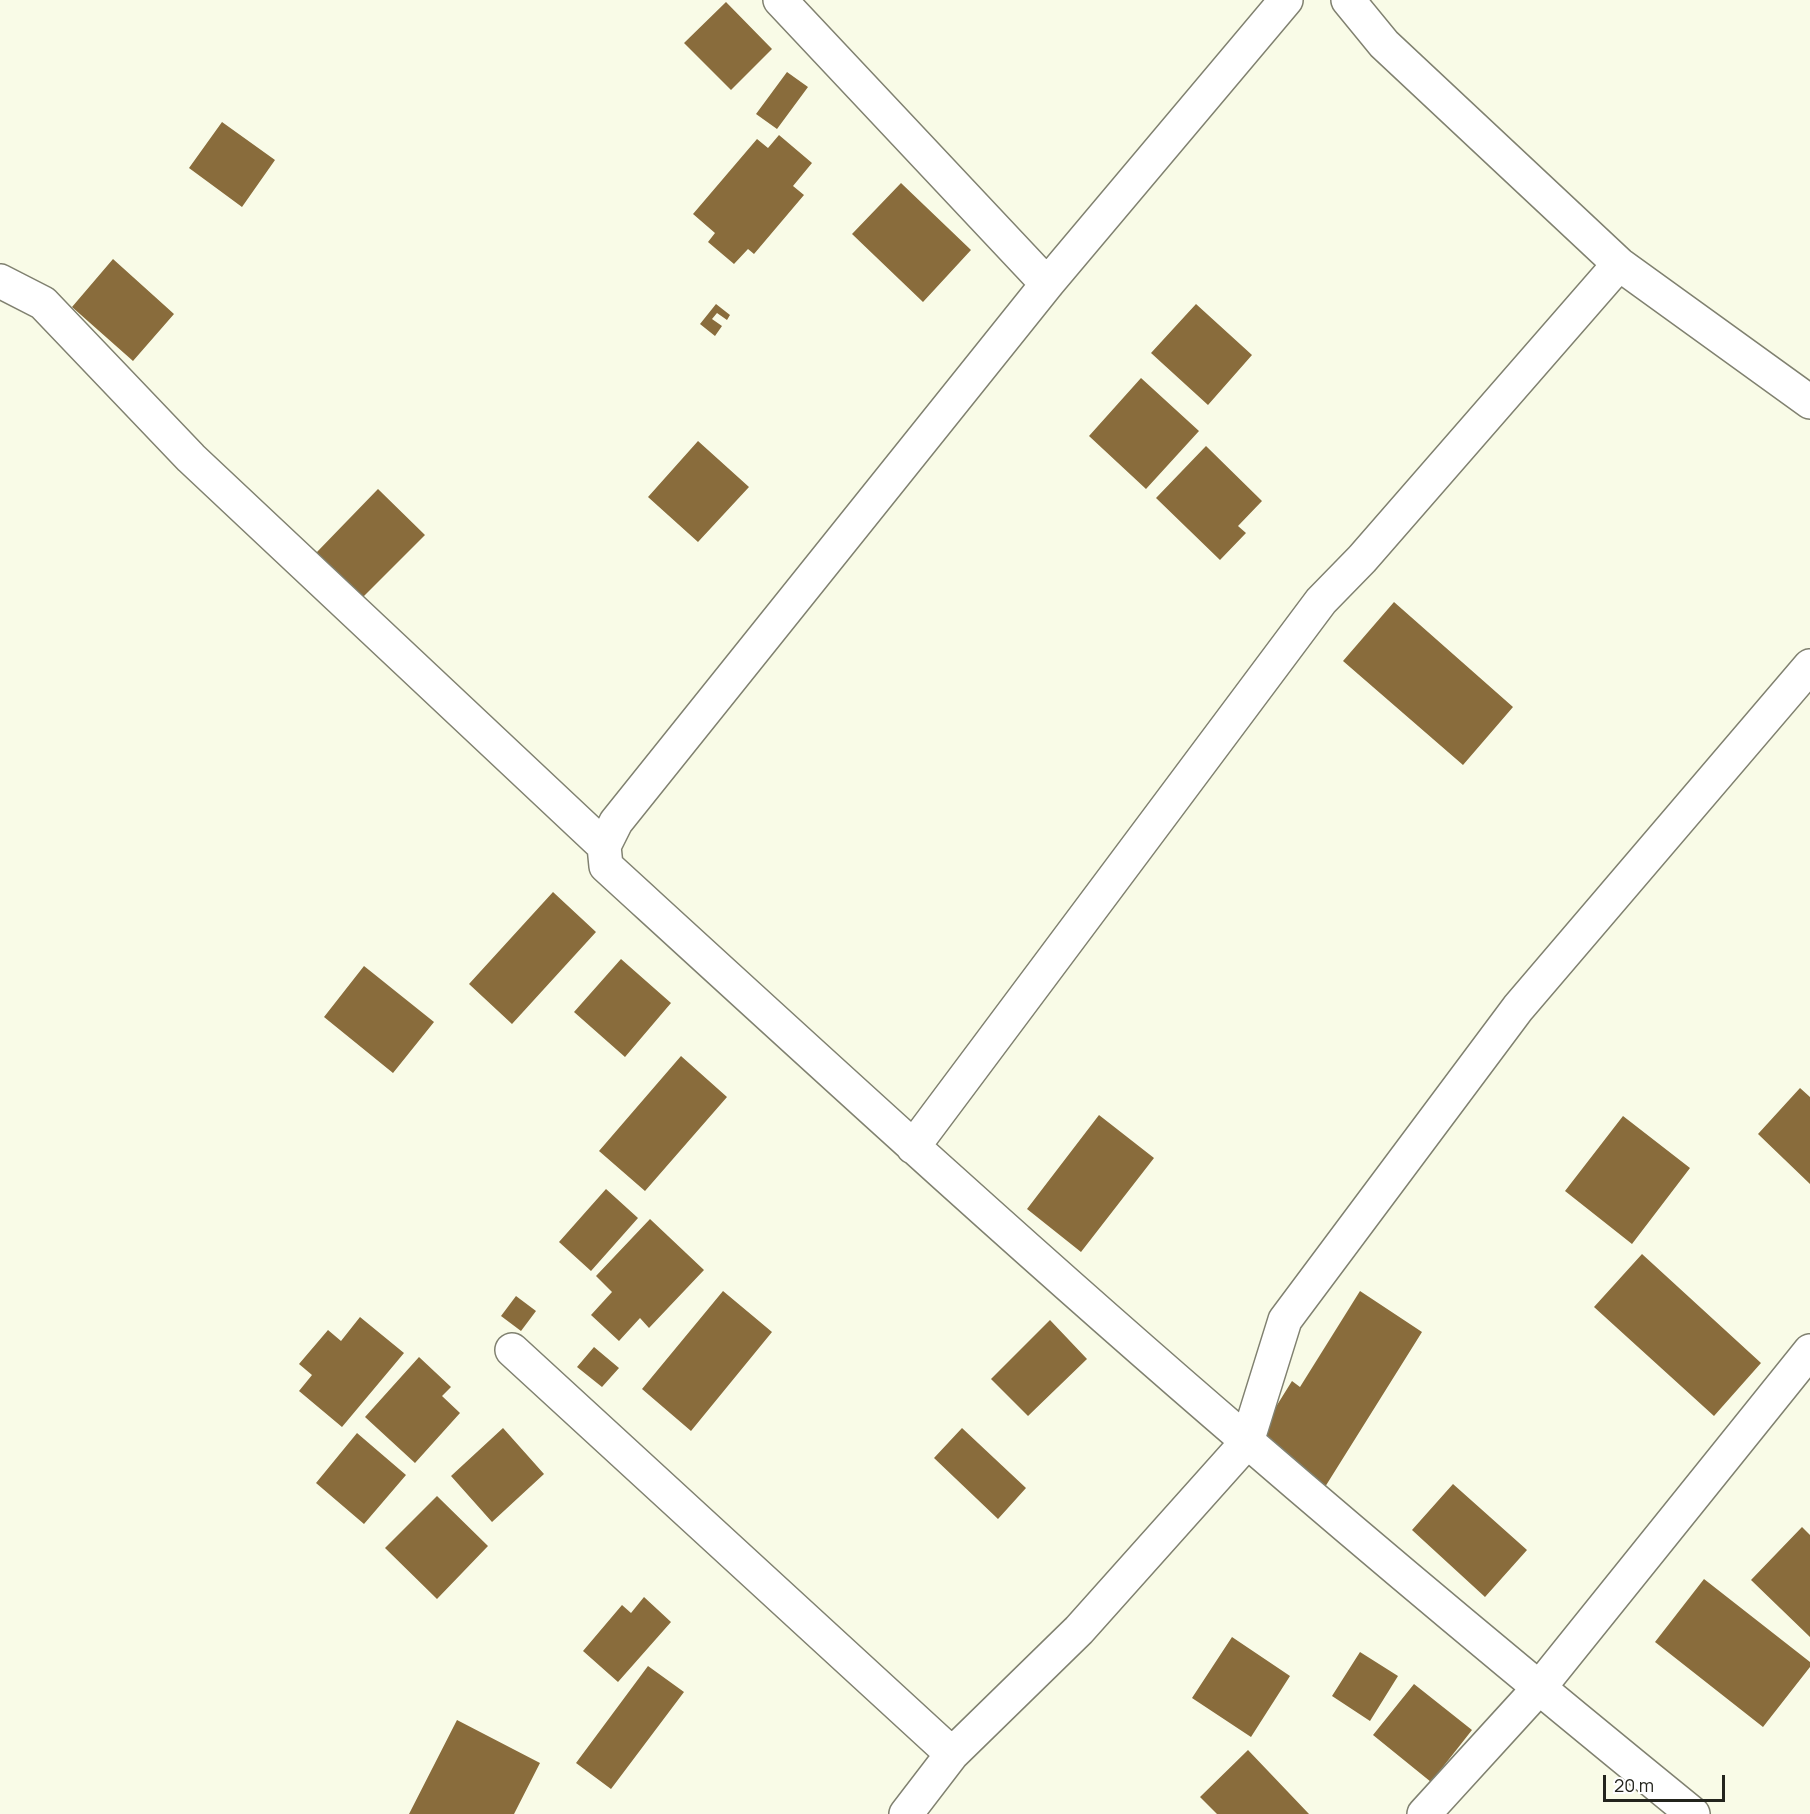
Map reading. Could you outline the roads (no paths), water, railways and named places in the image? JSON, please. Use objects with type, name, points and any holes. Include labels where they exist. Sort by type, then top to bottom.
[{"type":"street","points":[[780,0],[1047,284]]},
{"type":"street","points":[[1286,0],[1047,284],[616,822],[604,846],[606,866],[913,1147],[1247,1442],[1539,1688],[1693,1814]]},
{"type":"street","points":[[1348,0],[1384,44],[1619,264],[1810,402]]},
{"type":"street","points":[[913,1147],[1321,602],[1362,559],[1619,264]]},
{"type":"street","points":[[0,281],[43,303],[191,458],[604,846]]},
{"type":"street","points":[[906,1814],[952,1754],[1079,1630],[1247,1442],[1285,1320],[1518,1008],[1810,666]]},
{"type":"street","points":[[512,1350],[952,1754]]},
{"type":"street","points":[[1424,1814],[1539,1688],[1810,1351]]}]
